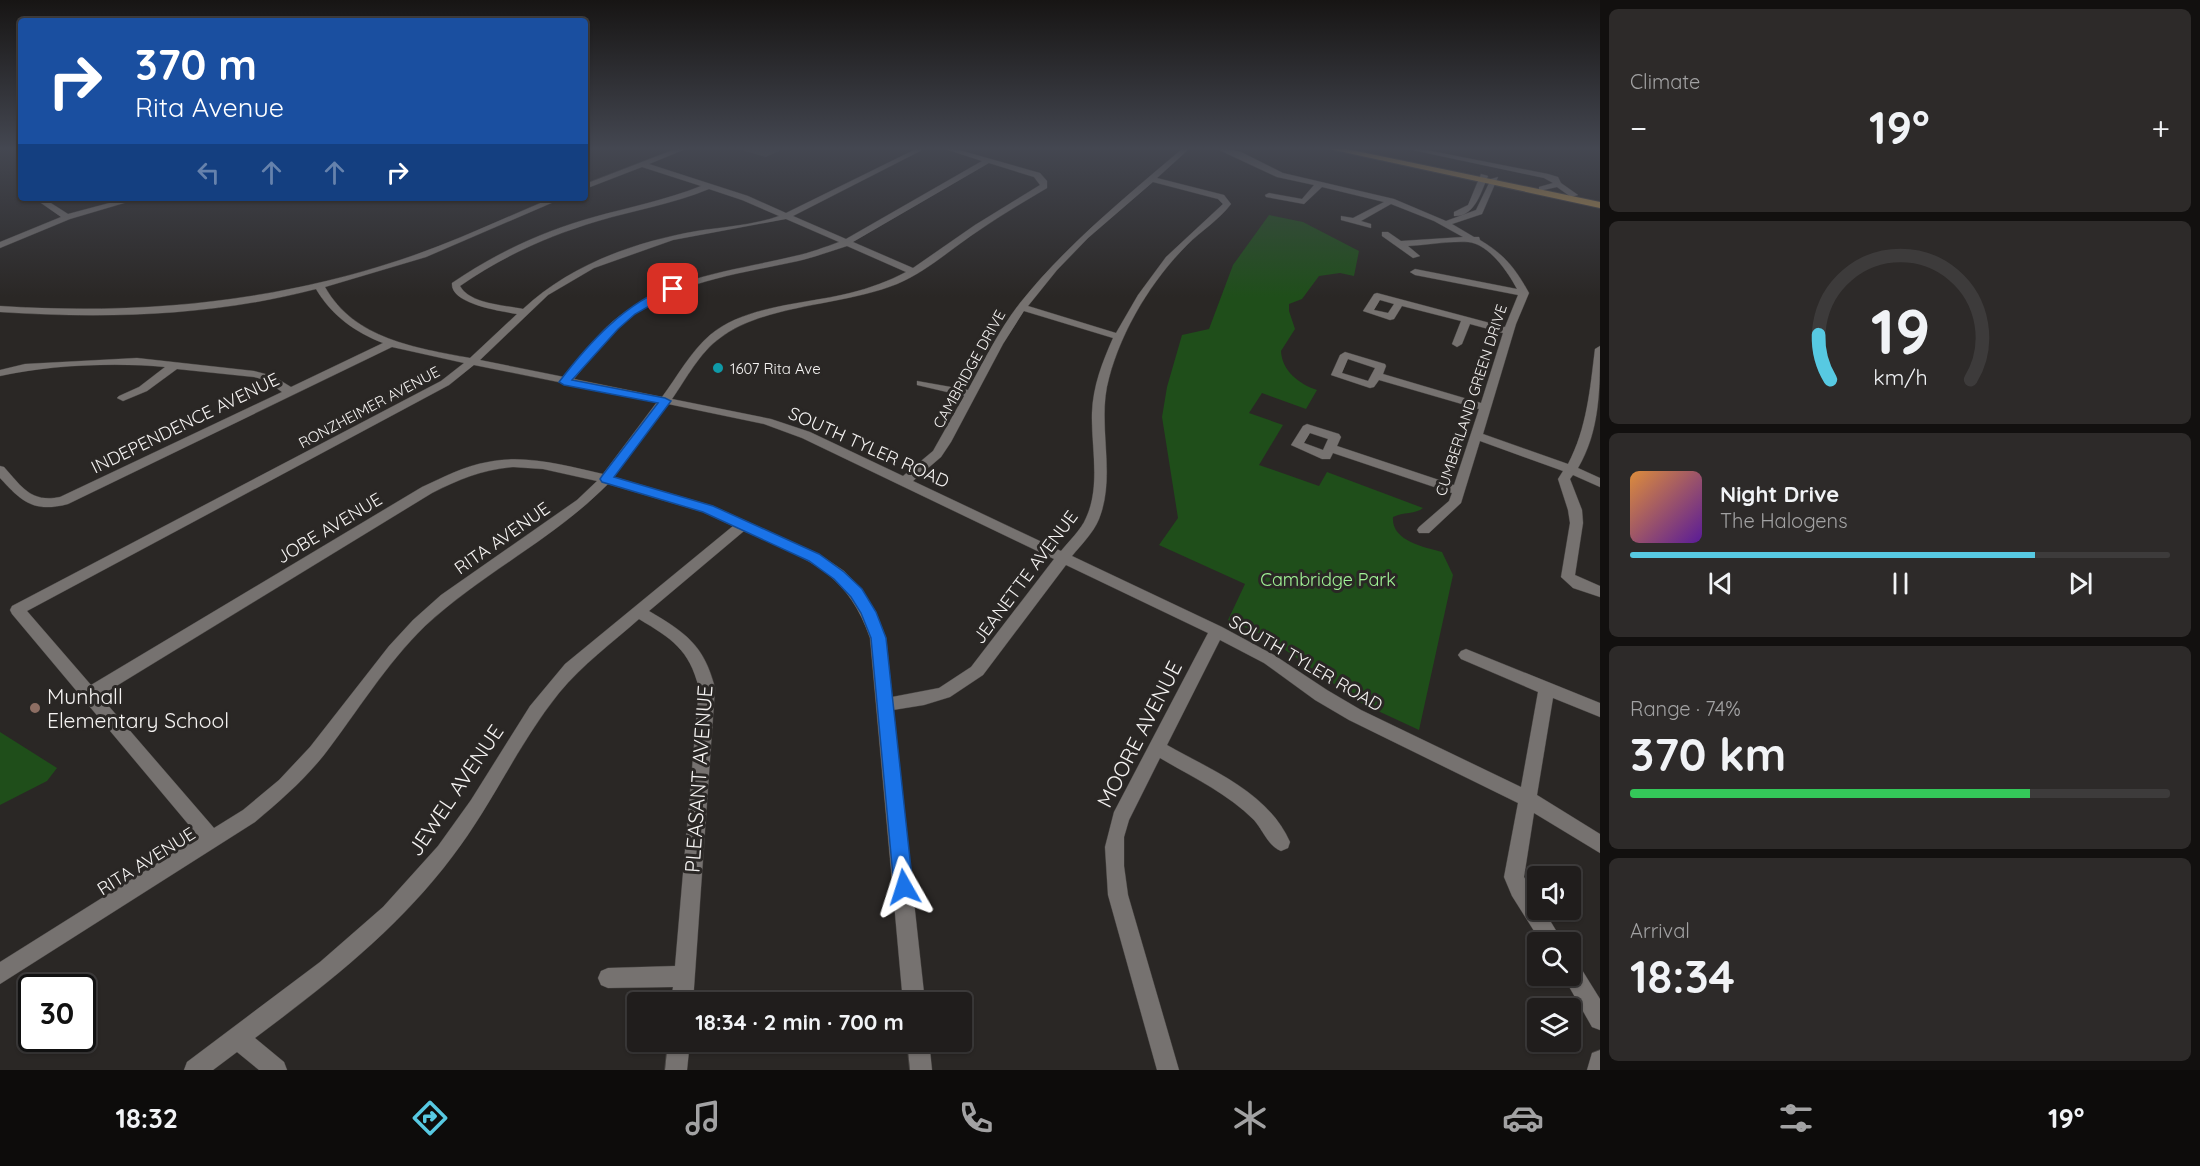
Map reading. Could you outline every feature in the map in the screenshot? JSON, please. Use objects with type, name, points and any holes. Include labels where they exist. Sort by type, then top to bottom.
[{"type":"main road","points":[[1570,198],[1600,205]]},
{"type":"street","points":[[524,312],[491,306],[459,295],[455,285],[487,263],[542,237],[596,219],[680,198]]},
{"type":"street","points":[[745,198],[914,272]]},
{"type":"street","name":"RONZHEIMER AVENUE","points":[[90,694],[17,610],[445,383],[471,363],[545,293],[568,278],[616,256],[672,238],[762,224],[785,216],[822,198]]},
{"type":"street","points":[[564,382],[614,326],[632,312],[673,289],[710,276],[821,253],[846,243],[924,198]]},
{"type":"street","name":"RITA AVENUE","points":[[0,974],[213,840],[249,816],[285,786],[316,752],[394,650],[417,624],[446,600],[582,503],[606,479],[704,348],[720,333],[736,323],[772,311],[873,290],[914,272],[978,227],[1025,198]]},
{"type":"street","name":"CAMBRIDGE DRIVE","points":[[906,482],[937,454],[945,442],[998,344],[1022,307],[1066,254],[1130,198]]},
{"type":"street","name":"JEANETTE AVENUE","points":[[886,704],[931,698],[957,688],[977,671],[1092,520],[1099,502],[1097,411],[1101,385],[1119,337],[1142,298],[1168,262],[1183,244],[1227,204],[1222,198]]},
{"type":"street","points":[[1284,198],[1304,202],[1307,198]]},
{"type":"street","name":"CUMBERLAND GREEN DRIVE","points":[[1378,198],[1442,221],[1476,239],[1510,267],[1524,293],[1509,331],[1478,436],[1455,503],[1424,530]]},
{"type":"street","points":[[1442,221],[1479,212],[1483,198]]},
{"type":"street","points":[[43,201],[67,217]]},
{"type":"street","points":[[0,245],[67,217],[126,201]]},
{"type":"street","points":[[0,309],[92,315],[167,311],[253,300],[319,286],[404,261],[552,201]]},
{"type":"street","points":[[1354,221],[1391,201]]},
{"type":"street","points":[[1344,218],[1368,226]]},
{"type":"street","points":[[1385,234],[1398,244],[1416,268],[1524,293]]},
{"type":"street","points":[[1398,244],[1476,239]]},
{"type":"street","name":"SOUTH TYLER ROAD","points":[[319,286],[333,309],[347,321],[392,343],[429,354],[784,427],[906,482],[1217,631],[1269,659],[1355,715],[1529,800],[1600,844]]},
{"type":"street","points":[[1400,302],[1509,331]]},
{"type":"street","points":[[1022,307],[1119,337]]},
{"type":"street","points":[[1457,344],[1467,320]]},
{"type":"street","name":"INDEPENDENCE AVENUE","points":[[0,470],[30,502],[46,504],[63,501],[392,343]]},
{"type":"street","points":[[1600,349],[1587,440],[1572,470],[1564,479],[1565,490],[1576,512],[1568,577],[1578,584],[1600,592]]},
{"type":"street","points":[[0,373],[25,367],[122,361],[177,364],[254,374],[269,378],[290,392]]},
{"type":"street","points":[[123,398],[143,389],[177,364]]},
{"type":"street","points":[[1377,376],[1486,408]]},
{"type":"street","points":[[921,382],[970,394]]},
{"type":"street","points":[[1478,436],[1572,470],[1600,483]]},
{"type":"street","points":[[1330,448],[1459,491]]},
{"type":"street","name":"JOBE AVENUE","points":[[90,694],[445,480],[489,465],[543,465],[606,479],[681,500],[814,557],[839,575],[856,593],[868,612],[878,638],[886,704],[913,992]]},
{"type":"street","name":"JEWEL AVENUE","points":[[195,1070],[361,940],[408,895],[445,852],[481,801],[549,692],[571,668],[742,525]]},
{"type":"street","name":"PLEASANT AVENUE","points":[[639,612],[683,640],[696,653],[704,671],[707,688],[683,992]]},
{"type":"street","name":"MOORE AVENUE","points":[[1168,1070],[1118,895],[1113,850],[1114,835],[1120,818],[1217,631]]},
{"type":"street","points":[[1466,655],[1600,710]]},
{"type":"street","points":[[1547,688],[1514,877],[1519,889],[1547,932]]},
{"type":"street","points":[[90,694],[213,840]]},
{"type":"street","points":[[1157,748],[1235,792],[1261,815],[1281,842]]},
{"type":"street","points":[[608,978],[684,976]]},
{"type":"street","points":[[1580,986],[1600,1019]]},
{"type":"street","points":[[238,1038],[276,1070]]},
{"type":"street","points":[[676,1070],[678,1052]]},
{"type":"street","points":[[919,1052],[921,1070]]},
{"type":"street","points":[[1598,1070],[1600,1061]]},
{"type":"green space","name":"Cambridge Park","points":[[1269,215],[1303,222],[1359,251],[1354,276],[1340,273],[1319,276],[1302,299],[1289,304],[1295,329],[1281,351],[1282,358],[1293,376],[1317,390],[1306,409],[1262,393],[1249,413],[1283,425],[1259,465],[1319,486],[1327,472],[1423,508],[1393,517],[1397,532],[1410,542],[1442,552],[1453,575],[1419,730],[1363,704],[1265,636],[1228,620],[1245,584],[1159,545],[1178,518],[1162,417],[1167,387],[1182,335],[1209,329],[1233,265]]},
{"type":"green space","points":[[0,732],[57,768],[47,781],[0,805]]},
{"type":"place","name":"1607 Rita Ave","points":[[718,368]]},
{"type":"place","name":"Munhall Elementary School","points":[[35,708]]},
{"type":"route","points":[[673,289],[632,312],[614,326],[564,382],[665,401],[606,479],[708,509],[814,557],[839,575],[856,593],[868,612],[878,638],[904,887]]}]
